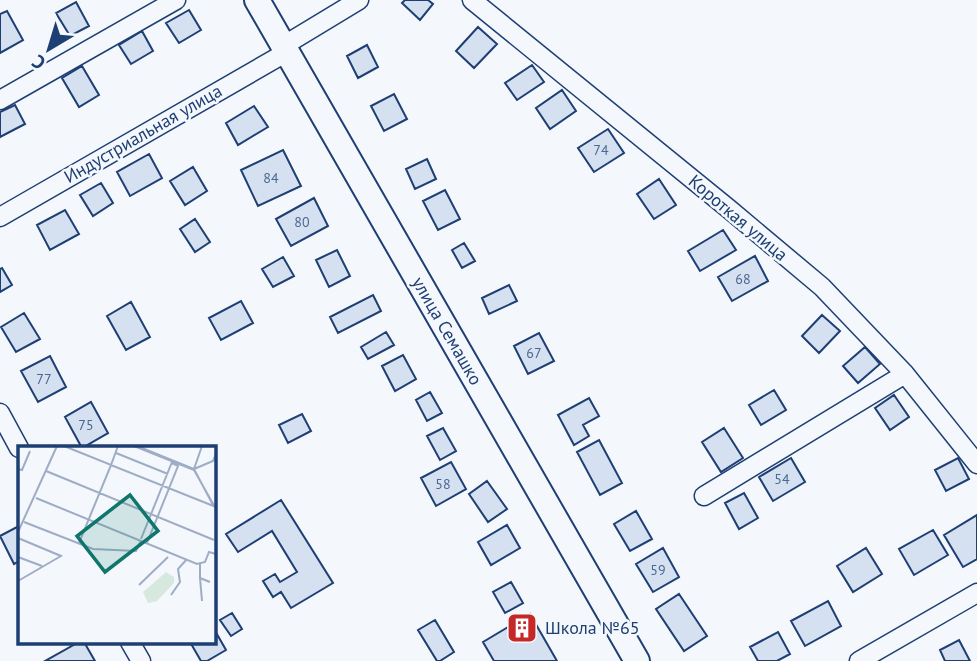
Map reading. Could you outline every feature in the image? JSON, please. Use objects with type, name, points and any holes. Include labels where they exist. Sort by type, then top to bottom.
[{"type":"main road","name":"улица Семашко","points":[[257,0],[637,661]]},
{"type":"street","points":[[0,100],[176,0]]},
{"type":"street","points":[[285,49],[359,0]]},
{"type":"street","name":"Короткая улица","points":[[472,0],[822,287],[905,373],[977,464]]},
{"type":"street","name":"Индустриальная улица","points":[[0,217],[285,49]]},
{"type":"street","points":[[704,496],[905,373]]},
{"type":"street","points":[[0,413],[18,446]]},
{"type":"street","points":[[859,661],[977,593]]},
{"type":"street","points":[[131,644],[141,661]]},
{"type":"building","points":[[405,0],[428,0],[433,4],[420,20],[402,3]]},
{"type":"building","points":[[76,2],[89,26],[70,36],[56,13]]},
{"type":"building","points":[[189,10],[201,30],[179,43],[166,23]]},
{"type":"building","points":[[7,11],[23,40],[0,53],[0,14]]},
{"type":"building","points":[[478,27],[497,44],[474,68],[456,51]]},
{"type":"building","points":[[142,31],[153,51],[131,64],[119,45]]},
{"type":"building","points":[[367,45],[378,67],[358,78],[347,56]]},
{"type":"building","points":[[532,65],[544,82],[517,100],[505,83]]},
{"type":"building","points":[[82,66],[99,95],[79,107],[62,78]]},
{"type":"building","points":[[562,90],[576,111],[550,129],[536,108]]},
{"type":"building","points":[[394,94],[407,119],[384,131],[371,106]]},
{"type":"building","points":[[15,105],[25,124],[0,137],[0,112]]},
{"type":"building","points":[[254,106],[268,127],[238,145],[226,123]]},
{"type":"building","points":[[608,129],[624,153],[594,172],[578,148]]},
{"type":"building","points":[[283,150],[301,186],[258,206],[241,170]]},
{"type":"building","points":[[149,154],[162,178],[130,196],[117,172]]},
{"type":"building","points":[[427,159],[436,179],[415,189],[406,169]]},
{"type":"building","points":[[193,167],[207,191],[185,205],[170,181]]},
{"type":"building","points":[[659,179],[676,205],[654,219],[637,194]]},
{"type":"building","points":[[101,183],[113,203],[93,216],[80,195]]},
{"type":"building","points":[[445,190],[460,219],[438,230],[423,201]]},
{"type":"building","points":[[314,198],[328,226],[291,246],[276,219]]},
{"type":"building","points":[[65,210],[79,234],[50,250],[37,225]]},
{"type":"building","points":[[195,219],[210,242],[195,252],[180,229]]},
{"type":"building","points":[[723,230],[736,250],[700,271],[688,251]]},
{"type":"building","points":[[464,243],[475,261],[462,268],[452,250]]},
{"type":"building","points":[[337,250],[350,276],[329,287],[316,260]]},
{"type":"building","points":[[755,256],[768,281],[732,301],[718,277]]},
{"type":"building","points":[[283,257],[294,276],[273,287],[262,269]]},
{"type":"building","points":[[2,268],[12,285],[0,292],[0,269]]},
{"type":"building","points":[[509,285],[517,301],[489,314],[482,298]]},
{"type":"building","points":[[373,295],[381,311],[338,333],[330,317]]},
{"type":"building","points":[[241,301],[253,323],[221,340],[209,318]]},
{"type":"building","points":[[131,302],[150,337],[126,350],[107,316]]},
{"type":"building","points":[[24,313],[40,339],[16,352],[1,327]]},
{"type":"building","points":[[822,315],[840,331],[819,353],[802,336]]},
{"type":"building","points":[[386,332],[394,345],[368,359],[361,347]]},
{"type":"building","points":[[539,333],[554,361],[528,374],[514,346]]},
{"type":"building","points":[[865,347],[880,364],[858,383],[843,366]]},
{"type":"building","points":[[403,355],[416,379],[395,391],[382,366]]},
{"type":"building","points":[[50,356],[66,387],[38,402],[21,371]]},
{"type":"building","points":[[774,390],[786,410],[761,425],[749,405]]},
{"type":"building","points":[[430,392],[442,413],[427,421],[416,400]]},
{"type":"building","points":[[894,395],[909,417],[890,430],[875,408]]},
{"type":"building","points":[[589,398],[599,416],[583,425],[589,436],[574,445],[558,415]]},
{"type":"building","points":[[91,402],[108,433],[81,446],[65,417]]},
{"type":"building","points":[[302,414],[311,431],[288,443],[279,425]]},
{"type":"building","points":[[443,428],[456,451],[440,460],[427,436]]},
{"type":"building","points":[[724,428],[743,458],[721,472],[702,442]]},
{"type":"building","points":[[599,440],[622,483],[600,495],[577,452]]},
{"type":"building","points":[[791,458],[805,482],[773,501],[759,477]]},
{"type":"building","points":[[958,458],[969,479],[946,491],[935,470]]},
{"type":"building","points":[[451,462],[466,489],[436,506],[421,478]]},
{"type":"building","points":[[487,481],[507,509],[488,522],[469,494]]},
{"type":"building","points":[[744,493],[758,518],[739,529],[725,503]]},
{"type":"building","points":[[281,500],[333,583],[291,608],[281,592],[273,597],[263,581],[275,574],[280,582],[297,572],[272,531],[238,552],[226,534]]},
{"type":"building","points":[[636,511],[652,539],[630,551],[614,524]]},
{"type":"building","points":[[977,515],[977,559],[963,567],[944,535]]},
{"type":"building","points":[[507,525],[520,548],[491,565],[478,542]]},
{"type":"building","points":[[18,527],[18,562],[14,564],[0,536]]},
{"type":"building","points":[[933,530],[948,555],[914,575],[899,549]]},
{"type":"building","points":[[663,548],[679,577],[653,592],[636,564]]},
{"type":"building","points":[[866,548],[882,574],[853,592],[837,566]]},
{"type":"building","points":[[511,582],[523,603],[505,613],[493,592]]},
{"type":"building","points":[[679,594],[707,636],[684,651],[656,609]]},
{"type":"building","points":[[828,601],[841,626],[805,646],[791,621]]},
{"type":"building","points":[[232,613],[242,629],[231,636],[220,620]]},
{"type":"building","name":"Школа №65","points":[[530,614],[557,661],[494,661],[483,642]]},
{"type":"building","points":[[435,620],[454,652],[440,661],[437,661],[418,630]]},
{"type":"building","points":[[215,631],[226,650],[207,661],[201,661],[191,644],[215,644]]},
{"type":"building","points":[[778,632],[790,654],[777,661],[758,661],[750,647]]},
{"type":"building","points":[[959,640],[970,661],[945,661],[940,650]]},
{"type":"building","points":[[75,644],[85,644],[95,661],[45,661]]},
{"type":"place","name":"Школа №65","points":[[522,628]]}]
